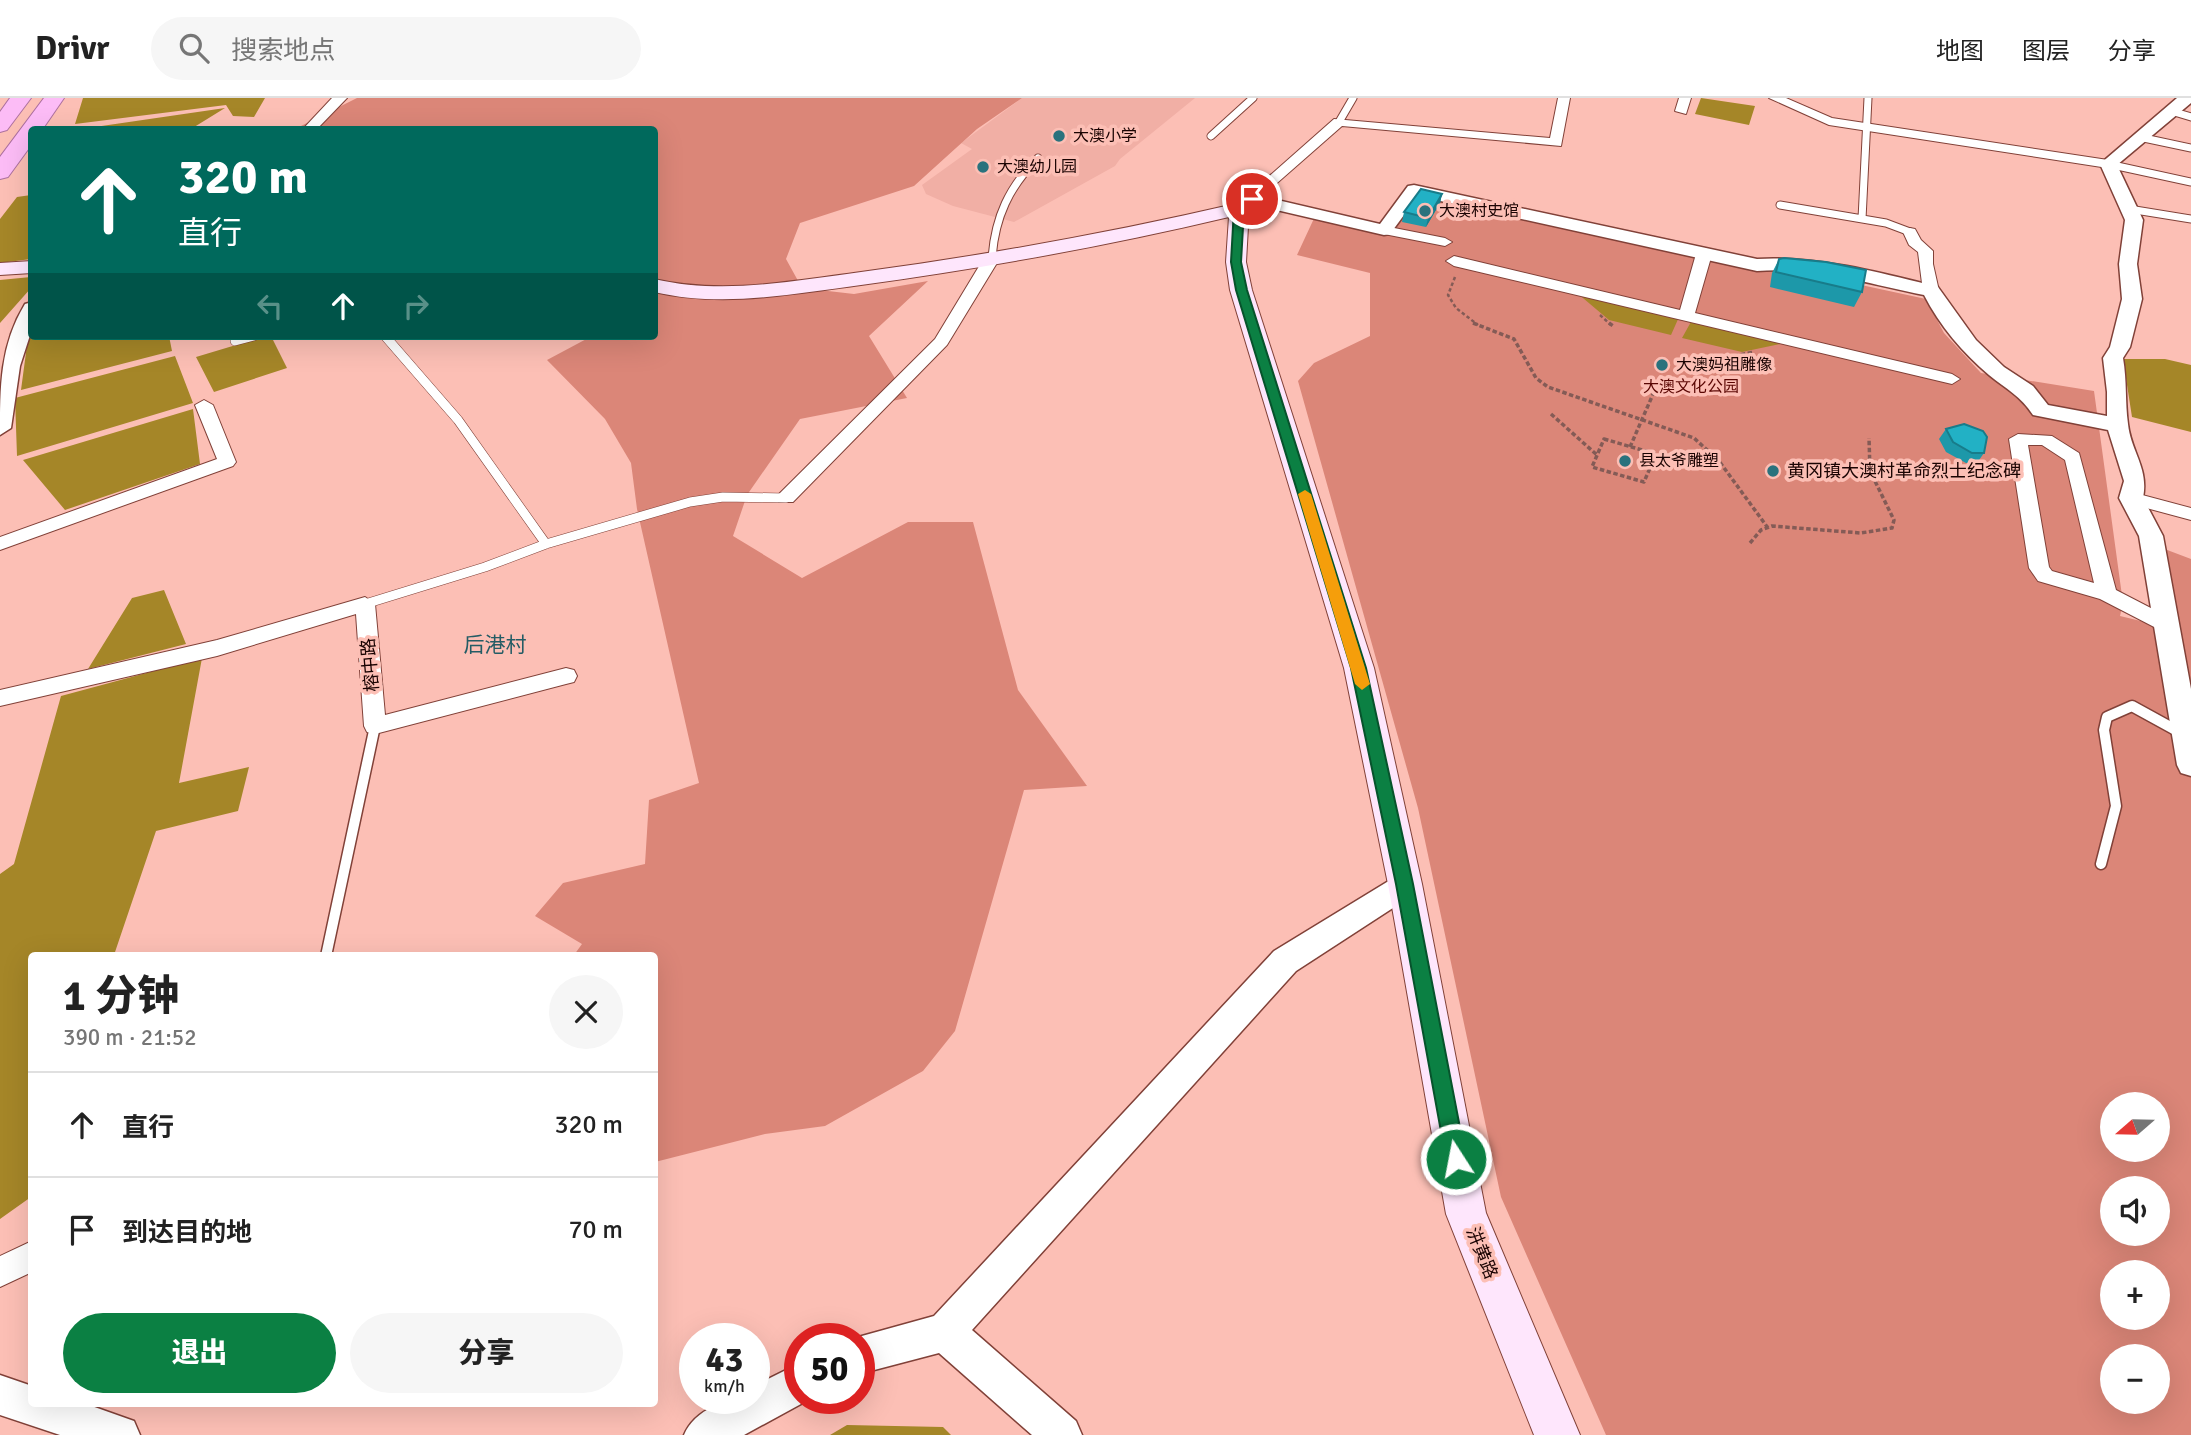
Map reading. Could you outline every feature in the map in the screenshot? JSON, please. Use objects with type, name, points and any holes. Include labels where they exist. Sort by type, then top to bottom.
[{"type":"highway","points":[[0,126],[21,98]]},
{"type":"highway","points":[[34,126],[54,98]]},
{"type":"highway","points":[[0,172],[28,134]]},
{"type":"main road","points":[[658,285],[734,294],[992,258],[1155,229],[1245,204]]},
{"type":"main road","name":"汫黄路","points":[[1245,204],[1236,262],[1241,290],[1359,668],[1405,884],[1466,1214],[1557,1435]]},
{"type":"main road","points":[[0,269],[28,267]]},
{"type":"street","points":[[312,126],[332,103],[341,98]]},
{"type":"street","points":[[1245,204],[1339,122],[1556,143],[1564,98]]},
{"type":"street","points":[[1775,98],[1829,121],[2108,163],[2123,154],[2139,137],[2187,98]]},
{"type":"street","points":[[2108,163],[2134,220],[2128,264],[2132,299],[2120,347],[2113,358],[2118,392],[2117,425],[2134,481],[2131,498],[2151,536],[2191,765]]},
{"type":"street","points":[[1384,230],[1414,190],[1757,265],[1781,262],[1931,291]]},
{"type":"street","points":[[1245,204],[1445,242]]},
{"type":"street","points":[[1910,232],[1914,242],[1926,251],[1925,264],[1931,291],[1942,314],[1997,371],[2031,391],[2041,410],[2117,425]]},
{"type":"street","points":[[1687,314],[1704,254]]},
{"type":"street","points":[[786,498],[941,342],[992,258]]},
{"type":"street","points":[[1458,262],[1687,314],[1952,379]]},
{"type":"street","points":[[0,428],[20,326],[28,314]]},
{"type":"street","points":[[0,544],[227,462],[204,405]]},
{"type":"street","points":[[2107,594],[2073,457],[2046,439],[2018,439],[2039,568],[2045,576],[2107,594],[2167,625]]},
{"type":"street","points":[[2131,498],[2191,514]]},
{"type":"street","points":[[0,698],[217,648],[365,604]]},
{"type":"street","name":"榕中路","points":[[365,604],[374,726]]},
{"type":"street","points":[[374,726],[566,677]]},
{"type":"street","points":[[875,1351],[945,1332],[1285,961],[1405,884]]},
{"type":"street","points":[[0,1272],[28,1258]]},
{"type":"street","points":[[945,1332],[1062,1435]]},
{"type":"street","points":[[704,1435],[784,1392]]},
{"type":"street","points":[[0,1395],[28,1404]]},
{"type":"street","points":[[36,1407],[120,1435]]},
{"type":"lane","points":[[1211,136],[1253,98]]},
{"type":"lane","points":[[1339,122],[1353,98]]},
{"type":"lane","points":[[1861,219],[1868,98]]},
{"type":"lane","points":[[2171,111],[2191,117]]},
{"type":"lane","points":[[2139,137],[2191,148]]},
{"type":"lane","points":[[992,258],[992,229],[1012,186],[1038,158]]},
{"type":"lane","points":[[2108,163],[2191,182]]},
{"type":"lane","points":[[1780,205],[1886,223],[1910,232]]},
{"type":"lane","points":[[2129,209],[2130,207],[2191,219]]},
{"type":"lane","points":[[388,340],[458,420],[546,544]]},
{"type":"lane","points":[[365,604],[485,567],[546,544],[690,502],[723,497],[786,498]]},
{"type":"lane","points":[[2101,864],[2116,806],[2104,730],[2108,717],[2132,706],[2186,735]]},
{"type":"lane","points":[[327,952],[374,726]]},
{"type":"path","points":[[1458,262],[1448,295],[1463,315],[1489,331],[1514,339],[1536,378],[1548,387],[1694,438],[1719,461],[1768,528]]},
{"type":"path","points":[[1630,447],[1657,385]]},
{"type":"path","points":[[1551,414],[1578,435],[1597,455]]},
{"type":"path","points":[[1750,542],[1762,529],[1776,526],[1857,533],[1884,532],[1892,528],[1894,520],[1870,471],[1869,438]]},
{"type":"path","points":[[1604,439],[1656,454],[1644,482],[1592,467],[1597,455],[1604,439]]},
{"type":"shaded area","points":[[83,98],[265,98],[254,117],[233,116],[226,105],[75,124]]},
{"type":"shaded area","name":"大澳小学","points":[[1022,98],[1195,98],[1115,166],[1014,222],[953,206],[926,194],[922,185],[972,149],[961,143]]},
{"type":"shaded area","points":[[1701,98],[1755,106],[1749,125],[1695,114]]},
{"type":"shaded area","points":[[225,108],[196,126],[102,126]]},
{"type":"shaded area","points":[[28,195],[28,259],[0,263],[0,219],[17,197]]},
{"type":"shaded area","points":[[28,277],[28,291],[0,323],[0,280]]},
{"type":"shaded area","points":[[1577,293],[1679,317],[1671,335],[1609,320]]},
{"type":"shaded area","points":[[1692,320],[1790,342],[1742,352],[1682,338]]},
{"type":"shaded area","points":[[28,338],[28,340],[170,340],[172,351],[21,390]]},
{"type":"shaded area","points":[[253,340],[273,340],[287,368],[214,392],[196,357]]},
{"type":"shaded area","points":[[175,356],[193,403],[17,456],[15,398]]},
{"type":"shaded area","points":[[2123,359],[2165,359],[2191,365],[2191,432],[2132,417]]},
{"type":"shaded area","points":[[193,409],[200,464],[65,510],[23,460]]},
{"type":"shaded area","points":[[164,590],[186,644],[88,669],[132,598]]},
{"type":"shaded area","points":[[202,658],[179,783],[249,767],[238,811],[156,831],[115,952],[28,952],[28,1199],[0,1219],[0,874],[14,864],[61,696]]},
{"type":"shaded area","points":[[847,1425],[943,1427],[951,1435],[830,1435]]},
{"type":"green space","points":[[357,98],[1022,98],[977,129],[914,186],[800,223],[786,259],[802,288],[854,294],[928,281],[869,336],[907,398],[800,419],[747,495],[733,536],[802,578],[908,522],[973,522],[1018,690],[1087,786],[1024,790],[955,1031],[923,1071],[825,1126],[765,1134],[658,1161],[658,952],[576,952],[582,944],[535,916],[563,883],[645,864],[649,800],[699,783],[637,509],[631,463],[605,419],[547,360],[584,340],[658,340],[658,126],[301,126]]},
{"type":"green space","name":"大澳文化公园","points":[[1412,188],[1926,299],[1944,333],[1981,373],[2094,391],[2123,603],[2120,616],[2174,629],[2154,545],[2191,559],[2191,1435],[1606,1435],[1501,1197],[1418,808],[1298,381],[1314,363],[1370,336],[1370,273],[1297,255],[1317,212],[1383,224]]},
{"type":"building","points":[[1421,189],[1442,194],[1428,218],[1404,212]]},
{"type":"building","points":[[1779,259],[1826,262],[1866,270],[1862,292],[1776,272]]},
{"type":"building","points":[[1964,424],[1983,431],[1987,437],[1984,453],[1972,453],[1953,442],[1946,429]]},
{"type":"slow traffic","points":[[1305,494],[1362,684]]},
{"type":"place","name":"大澳小学","points":[[1059,136]]},
{"type":"place","name":"大澳幼儿园","points":[[983,167]]},
{"type":"place","name":"大澳村史馆","points":[[1425,211]]},
{"type":"place","name":"大澳妈祖雕像","points":[[1662,365]]},
{"type":"place","name":"县太爷雕塑","points":[[1625,461]]},
{"type":"place","name":"黄冈镇大澳村革命烈士纪念碑","points":[[1773,471]]},
{"type":"district","name":"后港村","points":[[495,645]]},
{"type":"route","points":[[1252,199],[1239,209],[1236,262],[1241,290],[1359,668],[1405,884],[1456,1159]]}]
